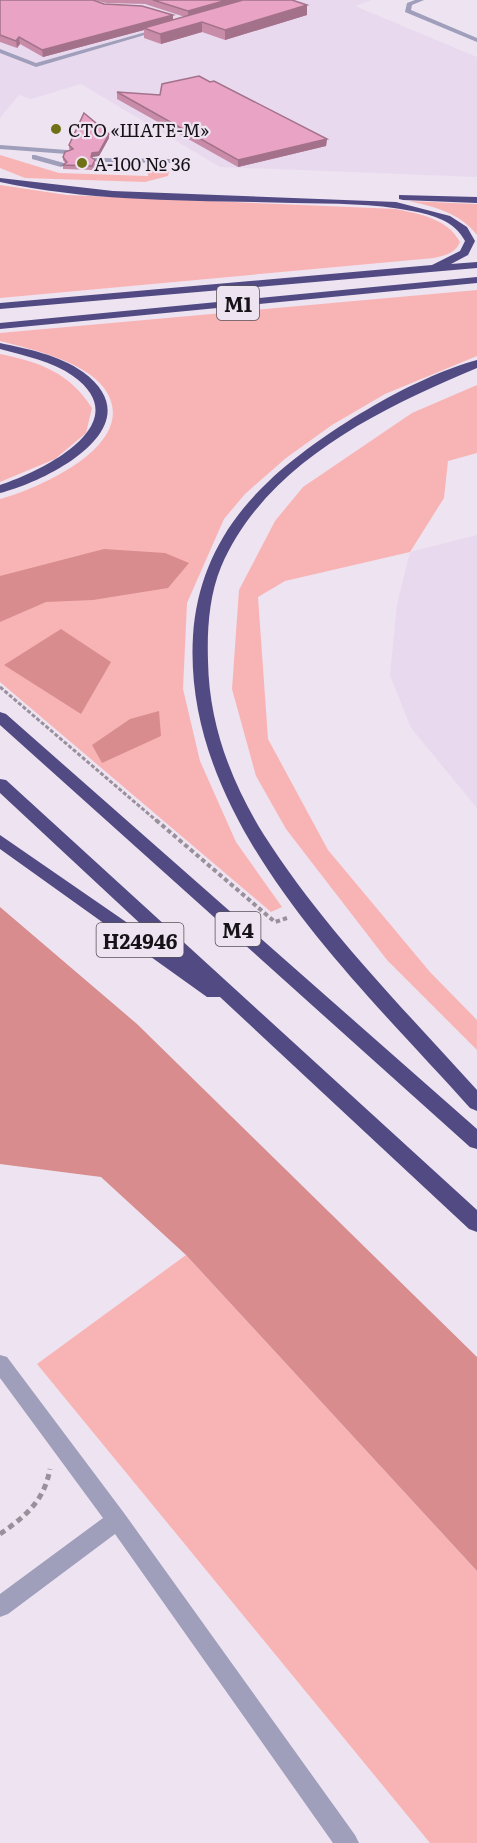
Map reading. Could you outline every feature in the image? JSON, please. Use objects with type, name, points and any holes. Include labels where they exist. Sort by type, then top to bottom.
[{"type":"highway","points":[[1,180],[477,200]]},
{"type":"highway","points":[[1,180],[69,191],[338,201],[408,207],[450,219],[467,233],[470,241],[464,253],[435,268]]},
{"type":"highway","name":"М1","points":[[0,306],[477,265]]},
{"type":"highway","name":"М1","points":[[0,326],[477,280]]},
{"type":"highway","points":[[0,346],[46,359],[69,369],[86,380],[96,393],[101,405],[98,427],[82,448],[65,462],[41,475],[0,489]]},
{"type":"highway","points":[[477,364],[389,403],[336,435],[269,487],[237,525],[214,567],[205,594],[201,628],[202,699],[215,749],[230,789],[307,909],[477,1103]]},
{"type":"highway","name":"М4","points":[[0,717],[477,1141]]},
{"type":"highway","name":"М4","points":[[0,784],[477,1223]]},
{"type":"highway","name":"Н24946","points":[[0,841],[279,1039]]},
{"type":"lane","points":[[421,0],[409,4],[407,11],[477,40]]},
{"type":"lane","points":[[0,51],[36,64],[167,28]]},
{"type":"lane","points":[[0,147],[21,149],[64,158],[35,157],[21,149]]},
{"type":"lane","points":[[166,156],[97,160],[174,161]]},
{"type":"lane","points":[[0,1363],[117,1520],[347,1843]]},
{"type":"lane","points":[[0,1607],[117,1520]]},
{"type":"path","points":[[0,687],[275,922],[307,909]]},
{"type":"path","points":[[0,1534],[33,1510],[47,1490],[50,1466],[45,1458]]},
{"type":"shaded area","points":[[0,0],[372,0],[355,6],[477,57],[477,177],[220,167],[81,84],[31,99],[19,95],[0,118]]},
{"type":"shaded area","points":[[0,155],[59,173],[148,176],[147,165],[157,169],[165,168],[169,172],[168,176],[145,182],[25,178],[0,168]]},
{"type":"shaded area","points":[[0,185],[67,195],[396,209],[441,223],[455,234],[460,242],[452,252],[434,258],[0,298]]},
{"type":"shaded area","points":[[409,201],[477,204],[477,235],[455,216]]},
{"type":"shaded area","points":[[477,290],[477,356],[385,394],[332,425],[286,458],[245,494],[224,519],[187,603],[183,689],[200,761],[236,842],[282,907],[271,912],[0,682],[0,499],[38,485],[81,460],[99,445],[110,427],[113,408],[104,388],[84,370],[56,357],[0,341],[0,333]]},
{"type":"shaded area","points":[[0,354],[41,365],[53,371],[74,386],[92,408],[86,433],[55,459],[0,482]]},
{"type":"shaded area","points":[[477,385],[477,453],[448,461],[444,498],[410,552],[285,581],[258,597],[268,739],[328,850],[430,972],[477,1020],[477,1050],[387,960],[286,829],[256,776],[232,689],[239,590],[275,521],[303,487],[412,413]]},
{"type":"shaded area","points":[[477,535],[477,808],[411,728],[390,675],[397,604],[410,552]]},
{"type":"shaded area","points":[[104,549],[165,553],[189,563],[168,588],[93,600],[46,602],[0,622],[0,576]]},
{"type":"shaded area","points":[[61,629],[111,662],[81,714],[4,665]]},
{"type":"shaded area","points":[[159,711],[161,736],[102,763],[92,745],[130,719]]},
{"type":"shaded area","points":[[0,907],[137,1024],[477,1357],[477,1571],[186,1255],[101,1177],[0,1164]]},
{"type":"shaded area","points":[[186,1255],[477,1571],[477,1843],[430,1843],[37,1364]]},
{"type":"building","points":[[0,0],[93,0],[104,4],[142,6],[173,15],[42,50],[19,37],[16,41],[0,35]]},
{"type":"building","points":[[153,0],[227,0],[188,11]]},
{"type":"building","points":[[243,0],[292,0],[307,5],[225,30],[202,22],[160,34],[144,28]]},
{"type":"building","points":[[199,76],[210,82],[214,81],[327,139],[238,160],[117,92],[160,95],[162,84]]},
{"type":"building","points":[[84,113],[109,134],[99,152],[92,153],[91,157],[95,160],[92,166],[63,165],[67,162],[63,157],[65,152],[73,149],[69,145]]},
{"type":"place","name":"СТО «ШАТЕ-М»","points":[[56,129]]},
{"type":"place","name":"А-100 № 36","points":[[82,163]]}]
